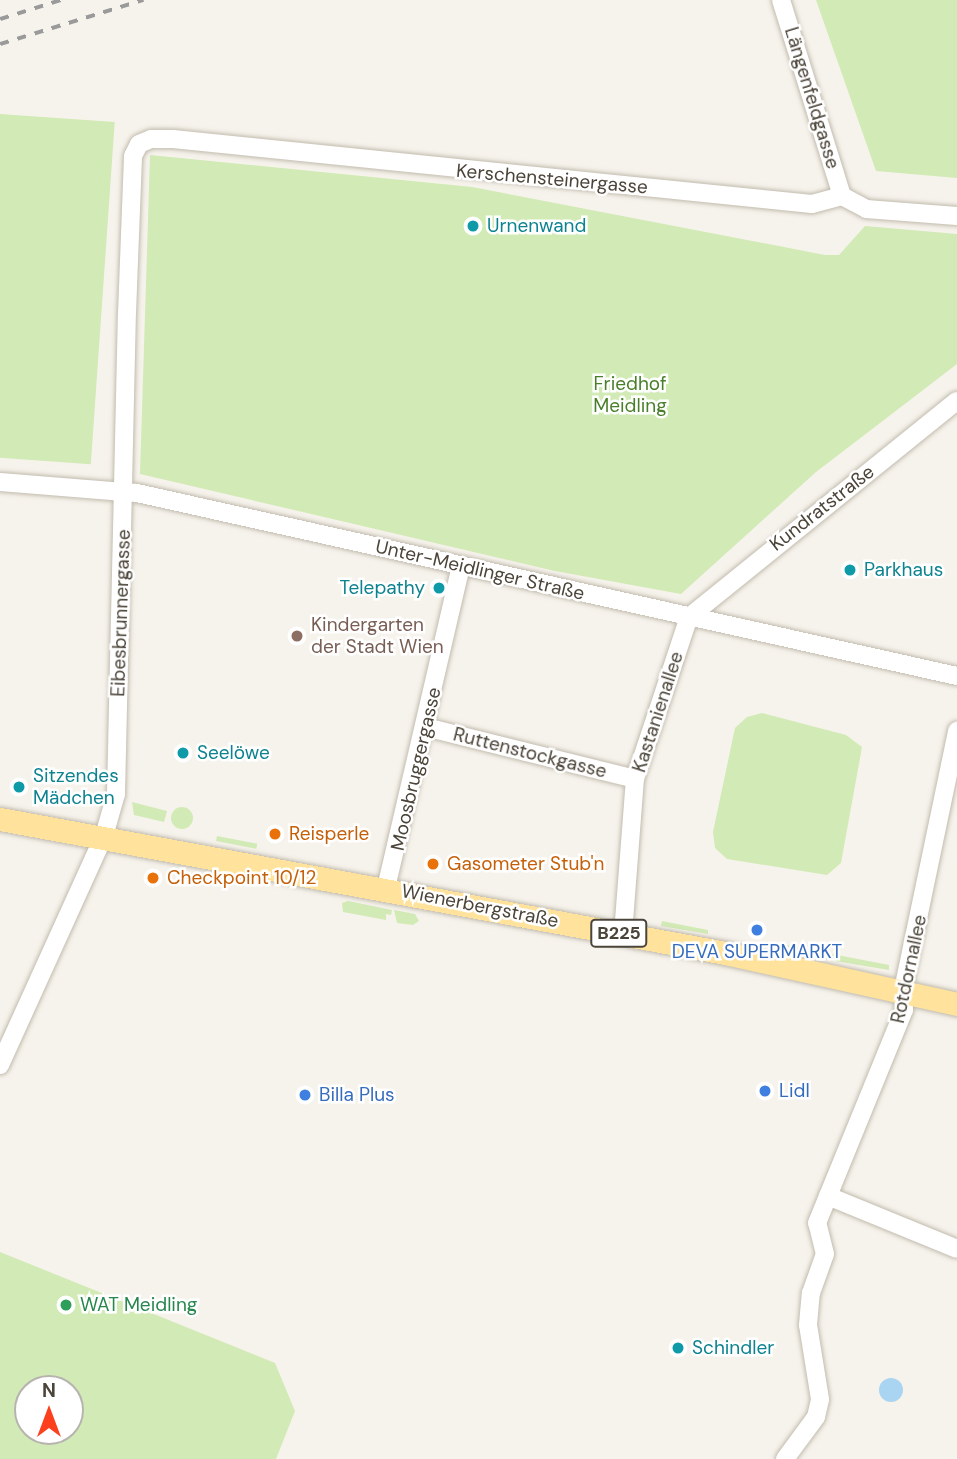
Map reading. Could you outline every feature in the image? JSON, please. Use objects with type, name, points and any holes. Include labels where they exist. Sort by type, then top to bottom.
[{"type":"main road","name":"Wienerbergstraße","points":[[0,819],[386,888],[903,990],[957,1004]]},
{"type":"street","name":"Längenfeldgasse","points":[[781,0],[842,196]]},
{"type":"street","name":"Kerschensteinergasse","points":[[144,141],[173,139],[812,204],[842,196]]},
{"type":"street","name":"Eibesbrunnergasse","points":[[0,1065],[104,836],[116,794],[133,156],[144,141]]},
{"type":"street","points":[[842,196],[866,209],[957,216]]},
{"type":"street","name":"Kundratstraße","points":[[689,617],[957,401]]},
{"type":"street","name":"Unter-Meidlinger Straße","points":[[0,482],[123,491],[957,676]]},
{"type":"street","name":"Moosbruggergasse","points":[[386,888],[461,566]]},
{"type":"street","name":"Kastanienallee","points":[[623,934],[635,779],[689,617]]},
{"type":"street","name":"Ruttenstockgasse","points":[[425,727],[635,779]]},
{"type":"street","name":"Rotdornallee","points":[[785,1459],[816,1417],[820,1399],[808,1325],[811,1293],[825,1254],[817,1223],[904,1010],[903,990],[957,732]]},
{"type":"street","points":[[828,1196],[957,1249]]},
{"type":"green space","points":[[816,0],[957,0],[957,178],[876,171]]},
{"type":"green space","points":[[0,114],[115,122],[91,464],[0,458]]},
{"type":"green space","name":"Friedhof Meidling","points":[[150,155],[472,187],[825,255],[839,255],[865,226],[957,234],[957,364],[816,472],[681,594],[555,571],[140,474]]},
{"type":"green space","points":[[762,713],[846,735],[862,747],[841,863],[827,875],[727,859],[715,848],[713,832],[735,728],[747,717]]},
{"type":"green space","points":[[132,802],[167,811],[164,822],[134,815]]},
{"type":"green space","points":[[182,807],[192,814],[193,818],[186,828],[182,829],[172,822],[171,818],[178,808]]},
{"type":"green space","points":[[217,836],[257,844],[256,849],[216,841]]},
{"type":"green space","points":[[348,901],[392,910],[391,915],[386,914],[386,920],[343,912],[342,903]]},
{"type":"green space","points":[[394,910],[415,914],[419,921],[413,925],[397,923]]},
{"type":"green space","points":[[662,921],[708,930],[708,934],[661,926]]},
{"type":"green space","points":[[767,941],[804,948],[803,955],[766,946]]},
{"type":"green space","points":[[806,949],[889,965],[889,970],[805,956]]},
{"type":"green space","name":"WAT Meidling","points":[[0,1252],[275,1363],[295,1411],[276,1459],[0,1459]]},
{"type":"water","points":[[886,1378],[896,1378],[903,1385],[903,1395],[896,1402],[886,1402],[879,1395],[879,1385]]},
{"type":"railway","points":[[0,19],[61,0]]},
{"type":"railway","points":[[0,44],[143,0]]},
{"type":"place","name":"Urnenwand","points":[[473,226]]},
{"type":"place","name":"Parkhaus","points":[[850,570]]},
{"type":"place","name":"Telepathy","points":[[439,588]]},
{"type":"place","name":"Kindergarten der Stadt Wien","points":[[297,636]]},
{"type":"place","name":"Seelöwe","points":[[183,753]]},
{"type":"place","name":"Sitzendes Mädchen","points":[[19,787]]},
{"type":"place","name":"Reisperle","points":[[275,834]]},
{"type":"place","name":"Gasometer Stub'n","points":[[433,864]]},
{"type":"place","name":"Checkpoint 10/12","points":[[153,878]]},
{"type":"place","name":"DEVA SUPERMARKT","points":[[757,930]]},
{"type":"place","name":"Lidl","points":[[765,1091]]},
{"type":"place","name":"Billa Plus","points":[[305,1095]]},
{"type":"place","name":"WAT Meidling","points":[[66,1305]]},
{"type":"place","name":"Schindler","points":[[678,1348]]}]
